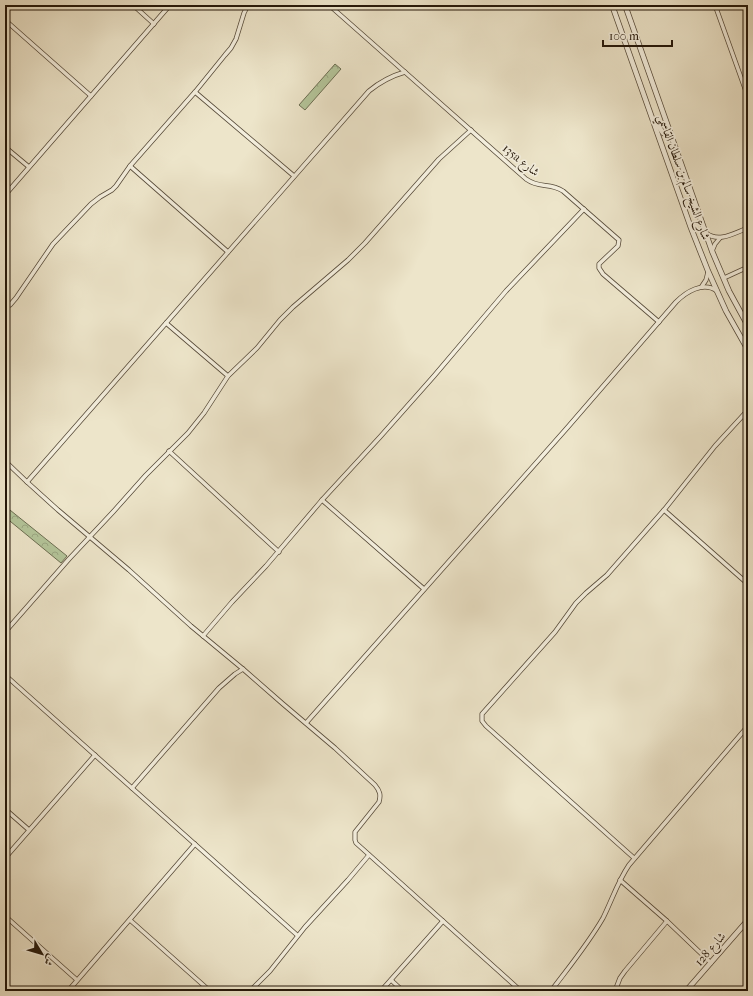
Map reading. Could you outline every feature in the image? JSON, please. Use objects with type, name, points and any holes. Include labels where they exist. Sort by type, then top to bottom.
[{"type":"street","points":[[133,5],[154,24]]},
{"type":"street","points":[[5,195],[170,5]]},
{"type":"street","points":[[5,306],[10,305],[16,298],[57,240],[91,204],[112,190],[130,166],[195,92],[231,48],[236,40],[248,5]]},
{"type":"street","name":"135a شارع","points":[[329,5],[526,179],[537,185],[548,185],[558,188],[619,240],[618,246],[599,264],[599,268],[603,274],[659,322]]},
{"type":"street","name":"شارع الشيخ سالم بن سلطان القاسمي","points":[[612,5],[708,271],[733,324],[748,350]]},
{"type":"street","name":"شارع الشيخ سالم بن سلطان القاسمي","points":[[625,5],[712,251],[748,326]]},
{"type":"street","points":[[715,5],[748,97]]},
{"type":"street","points":[[5,20],[92,96]]},
{"type":"street","points":[[27,482],[369,91],[386,79],[405,72]]},
{"type":"street","points":[[195,92],[294,176]]},
{"type":"street","points":[[651,116],[663,133],[666,134],[670,132]]},
{"type":"street","points":[[5,632],[90,536],[114,512],[146,475],[183,438],[204,413],[228,376],[257,348],[287,312],[330,276],[365,243],[434,164],[471,130]]},
{"type":"street","points":[[5,146],[29,167]]},
{"type":"street","points":[[130,166],[228,252]]},
{"type":"street","points":[[203,636],[232,602],[279,552],[322,500],[434,376],[506,291],[584,209]]},
{"type":"street","points":[[705,232],[712,237],[720,238],[748,228]]},
{"type":"street","points":[[712,251],[720,238]]},
{"type":"street","points":[[724,278],[748,267]]},
{"type":"street","points":[[701,287],[706,280],[708,271]]},
{"type":"street","points":[[306,723],[680,299],[701,287],[709,287],[717,292]]},
{"type":"street","points":[[166,323],[228,376]]},
{"type":"street","points":[[634,858],[486,726],[481,717],[484,711],[555,632],[576,603],[607,575],[664,510],[715,446],[748,410]]},
{"type":"street","points":[[170,451],[279,552]]},
{"type":"street","points":[[5,461],[58,510],[306,723],[378,789],[381,798],[357,828],[354,836],[356,843],[516,989],[521,991]]},
{"type":"street","points":[[322,500],[424,589]]},
{"type":"street","points":[[664,510],[748,584]]},
{"type":"street","points":[[132,788],[219,688],[243,669]]},
{"type":"street","points":[[5,675],[297,935]]},
{"type":"street","points":[[551,991],[594,934],[624,872],[634,858],[748,726]]},
{"type":"street","points":[[5,858],[95,755]]},
{"type":"street","points":[[5,809],[29,830]]},
{"type":"street","points":[[68,991],[195,844]]},
{"type":"street","points":[[250,991],[270,971],[297,935],[369,855]]},
{"type":"street","points":[[620,880],[667,921],[711,963]]},
{"type":"street","points":[[5,916],[77,980]]},
{"type":"street","points":[[130,920],[210,991]]},
{"type":"street","name":"شارع 128","points":[[686,991],[748,920]]},
{"type":"street","points":[[381,991],[443,921]]},
{"type":"street","points":[[615,991],[624,971],[667,921]]},
{"type":"street","points":[[391,980],[403,991]]},
{"type":"green space","points":[[335,64],[341,69],[305,110],[299,105]]},
{"type":"green space","points":[[5,506],[67,556],[61,563],[5,517]]}]
